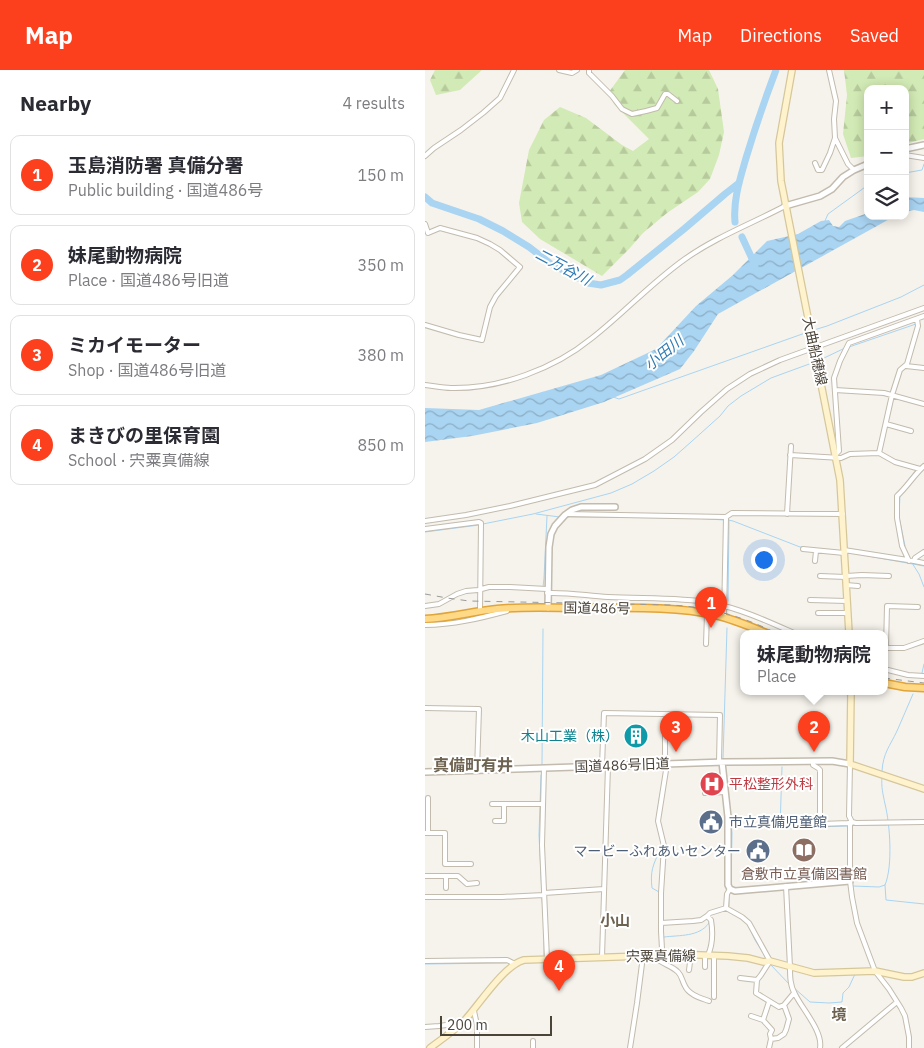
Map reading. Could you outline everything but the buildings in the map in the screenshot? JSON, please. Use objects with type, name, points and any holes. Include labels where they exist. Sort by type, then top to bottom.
[{"type":"highway","name":"国道486号","points":[[425,619],[517,607],[653,609],[707,614],[725,618],[757,630]]},
{"type":"highway","points":[[888,684],[924,688]]},
{"type":"main road","name":"大曲船穂線","points":[[792,70],[779,143],[779,169],[840,480],[849,630]]},
{"type":"main road","points":[[851,695],[850,764],[924,789]]},
{"type":"main road","name":"宍粟真備線","points":[[515,964],[524,960],[691,954],[738,957],[764,962],[770,961],[814,973],[875,971],[904,977],[924,974]]},
{"type":"main road","points":[[430,1048],[456,1029],[515,964]]},
{"type":"street","points":[[425,156],[495,102],[504,91],[514,70]]},
{"type":"street","points":[[559,70],[572,73],[577,70]]},
{"type":"street","points":[[589,70],[589,73],[613,96],[622,109],[632,114],[657,108],[665,94],[668,94],[677,101]]},
{"type":"street","points":[[815,163],[818,170],[822,170],[835,138],[836,100],[829,70]]},
{"type":"street","points":[[835,138],[848,164],[854,170]]},
{"type":"street","points":[[909,148],[924,145]]},
{"type":"street","points":[[909,156],[924,158]]},
{"type":"street","points":[[425,385],[451,388],[497,383],[529,374],[554,364],[573,353],[663,276],[706,245],[728,233],[786,208],[820,196],[843,177],[864,166]]},
{"type":"street","points":[[425,224],[427,233],[440,228],[471,236],[489,244],[505,254],[520,267],[496,296],[490,307],[482,340],[425,325]]},
{"type":"street","points":[[425,521],[509,506],[595,485],[645,459],[672,440],[727,389],[749,374],[814,347],[924,308]]},
{"type":"street","points":[[836,456],[839,451],[835,390],[836,372],[849,343],[918,321],[924,316]]},
{"type":"street","points":[[906,366],[918,321]]},
{"type":"street","points":[[879,453],[900,370],[906,366],[924,368]]},
{"type":"street","points":[[835,390],[884,393],[924,404]]},
{"type":"street","points":[[886,424],[911,431]]},
{"type":"street","points":[[787,514],[791,446]]},
{"type":"street","points":[[790,455],[836,456],[841,458],[850,454],[879,453],[895,462],[922,468],[897,496],[897,518],[902,546],[912,561]]},
{"type":"street","points":[[548,608],[550,538],[555,526],[564,516],[581,507],[615,507]]},
{"type":"street","points":[[564,516],[726,517],[732,513],[843,514]]},
{"type":"street","points":[[725,618],[726,517]]},
{"type":"street","points":[[425,529],[479,522],[482,525],[480,611]]},
{"type":"street","points":[[803,549],[844,552],[924,563]]},
{"type":"street","points":[[815,561],[816,550]]},
{"type":"street","points":[[912,561],[924,552]]},
{"type":"street","points":[[819,576],[889,576]]},
{"type":"street","points":[[846,586],[858,586]]},
{"type":"street","points":[[425,606],[439,604],[465,591],[481,590],[489,587],[510,587],[606,597],[685,600],[725,606],[787,630]]},
{"type":"street","points":[[810,600],[847,601]]},
{"type":"street","points":[[886,630],[887,606],[918,607]]},
{"type":"street","points":[[425,625],[450,623],[488,616],[517,607]]},
{"type":"street","points":[[818,613],[848,613]]},
{"type":"street","points":[[706,644],[707,614]]},
{"type":"street","points":[[888,648],[903,648],[924,640]]},
{"type":"street","points":[[888,670],[908,675],[924,676]]},
{"type":"street","points":[[425,708],[479,710],[477,771]]},
{"type":"street","points":[[602,957],[605,889],[604,713],[720,714],[720,762],[729,831],[728,885],[730,889],[727,894],[726,908]]},
{"type":"street","points":[[665,736],[666,764],[658,818],[664,846],[661,923],[662,949],[660,961],[678,971],[682,976],[684,985],[691,993],[709,1002]]},
{"type":"street","points":[[813,761],[813,764],[820,770],[820,813],[817,824]]},
{"type":"street","name":"国道486号旧道","points":[[425,772],[720,762],[813,761],[850,764]]},
{"type":"street","points":[[850,764],[851,897],[857,923],[875,971],[889,989],[905,1016],[909,1048]]},
{"type":"street","points":[[544,768],[541,804],[543,895],[547,959]]},
{"type":"street","points":[[705,793],[725,792]]},
{"type":"street","points":[[427,798],[426,833],[445,833],[445,864],[471,864]]},
{"type":"street","points":[[492,804],[541,804]]},
{"type":"street","points":[[495,822],[504,821],[504,804]]},
{"type":"street","points":[[795,825],[848,824],[851,822],[924,822]]},
{"type":"street","points":[[425,876],[458,876],[467,884],[477,884]]},
{"type":"street","points":[[446,876],[446,888]]},
{"type":"street","points":[[730,889],[735,891],[850,881]]},
{"type":"street","points":[[786,886],[790,978],[794,993],[819,1035],[820,1048]]},
{"type":"street","points":[[425,897],[502,898],[605,889]]},
{"type":"street","points":[[661,923],[693,921],[726,908],[749,923],[770,961],[757,980],[756,993],[779,1007],[794,993]]},
{"type":"street","points":[[705,967],[706,955],[711,946],[712,939],[711,920],[707,916]]},
{"type":"street","points":[[689,970],[691,954]]},
{"type":"street","points":[[630,1048],[643,956]]},
{"type":"street","points":[[714,997],[715,956]]},
{"type":"street","points":[[425,960],[507,960],[515,964]]},
{"type":"street","points":[[740,978],[757,980]]},
{"type":"street","points":[[763,1020],[769,1002]]},
{"type":"street","points":[[842,1048],[897,1002]]},
{"type":"street","points":[[771,1039],[778,1038],[786,1030],[789,1019],[783,1004]]},
{"type":"street","points":[[474,1011],[477,1026],[477,1048]]},
{"type":"street","points":[[751,1016],[763,1020],[772,1030],[769,1048]]},
{"type":"street","points":[[425,1027],[463,1022]]},
{"type":"street","points":[[533,1041],[533,1048]]},
{"type":"green space","points":[[435,70],[482,70],[460,90],[436,95],[430,80]]},
{"type":"green space","points":[[625,70],[709,70],[718,89],[724,132],[719,155],[710,179],[698,192],[667,213],[643,233],[602,276],[540,239],[522,222],[519,203],[529,150],[544,120],[560,107],[586,118],[633,151],[649,139],[614,104],[609,92]]},
{"type":"green space","points":[[844,70],[924,70],[924,139],[909,143],[909,85],[864,85],[864,156],[851,158],[843,134],[847,95]]},
{"type":"water","points":[[909,197],[924,198],[924,212],[909,211]]},
{"type":"water","name":"小田川","points":[[864,214],[864,220],[888,220],[718,314],[680,369],[604,402],[537,423],[472,436],[425,442],[425,408],[479,410],[601,375],[656,349],[696,306],[733,275],[767,241],[798,234],[821,221],[829,220],[833,226],[839,227],[845,221]]},
{"type":"waterway","name":"二万谷川","points":[[735,222],[736,198],[741,174],[776,70]]},
{"type":"waterway","points":[[909,172],[922,170],[924,164]]},
{"type":"waterway","name":"二万谷川","points":[[425,197],[432,203],[479,219],[529,247],[551,264],[588,283],[601,285],[620,280],[627,275],[739,183]]},
{"type":"waterway","points":[[825,221],[828,214],[864,188]]},
{"type":"waterway","name":"二万谷川","points":[[742,237],[755,265]]},
{"type":"waterway","points":[[814,330],[901,297],[924,285]]},
{"type":"waterway","points":[[849,347],[916,324]]},
{"type":"waterway","points":[[613,397],[619,399],[808,332]]},
{"type":"waterway","points":[[822,359],[845,348]]},
{"type":"waterway","points":[[483,524],[533,514],[611,493],[632,484],[674,457],[741,396],[771,378],[812,363]]},
{"type":"waterway","points":[[900,491],[915,471],[924,463]]},
{"type":"waterway","points":[[900,495],[899,517],[905,546]]},
{"type":"waterway","points":[[536,514],[560,517]]},
{"type":"waterway","points":[[543,587],[547,516]]},
{"type":"waterway","points":[[566,517],[724,520]]},
{"type":"waterway","points":[[728,520],[804,547]]},
{"type":"waterway","points":[[728,601],[729,520]]},
{"type":"waterway","points":[[425,532],[479,525]]},
{"type":"waterway","points":[[868,556],[924,566]]},
{"type":"waterway","points":[[912,563],[924,587]]},
{"type":"waterway","points":[[723,759],[727,628]]},
{"type":"waterway","points":[[542,765],[543,629]]},
{"type":"waterway","points":[[922,673],[924,664]]},
{"type":"waterway","points":[[882,771],[885,754],[913,694]]},
{"type":"waterway","points":[[782,767],[780,828],[847,826]]},
{"type":"waterway","points":[[614,770],[665,768]]},
{"type":"waterway","points":[[725,769],[732,833],[731,885]]},
{"type":"waterway","points":[[541,775],[539,835],[542,894]]},
{"type":"waterway","points":[[853,886],[879,887],[885,885],[888,877],[890,856],[889,833],[882,791],[882,777]]},
{"type":"waterway","points":[[659,834],[656,821],[660,794]]},
{"type":"waterway","points":[[901,820],[916,820]]},
{"type":"waterway","points":[[853,825],[887,825]]},
{"type":"waterway","points":[[659,894],[659,892],[652,888],[651,877],[654,864],[662,848]]},
{"type":"waterway","points":[[885,885],[886,900],[924,904]]},
{"type":"waterway","points":[[729,894],[729,907]]},
{"type":"waterway","points":[[542,898],[544,923]]},
{"type":"waterway","points":[[664,937],[695,933],[705,928],[709,920]]},
{"type":"waterway","points":[[747,923],[767,959]]},
{"type":"waterway","points":[[544,942],[544,956]]},
{"type":"waterway","points":[[425,964],[506,963]]},
{"type":"waterway","points":[[770,964],[790,985]]},
{"type":"waterway","points":[[793,987],[810,1002],[842,1002],[843,993],[849,987],[855,974]]},
{"type":"railway","points":[[425,594],[469,601],[685,606],[725,613],[769,630]]},
{"type":"railway","points":[[888,678],[924,683]]},
{"type":"place","name":"玉島消防署 真備分署","points":[[711,628]]},
{"type":"place","name":"木山工業（株）","points":[[636,736]]},
{"type":"place","name":"ミカイモーター","points":[[676,752]]},
{"type":"place","name":"妹尾動物病院","points":[[814,752]]},
{"type":"place","name":"平松整形外科","points":[[712,784]]},
{"type":"place","name":"市立真備児童館","points":[[711,822]]},
{"type":"place","name":"倉敷市立真備図書館","points":[[804,850]]},
{"type":"place","name":"マービーふれあいセンター","points":[[758,851]]},
{"type":"place","name":"まきびの里保育園","points":[[559,991]]},
{"type":"district","name":"真備町有井","points":[[473,765]]},
{"type":"district","name":"小山","points":[[615,921]]},
{"type":"district","name":"境","points":[[839,1015]]}]
